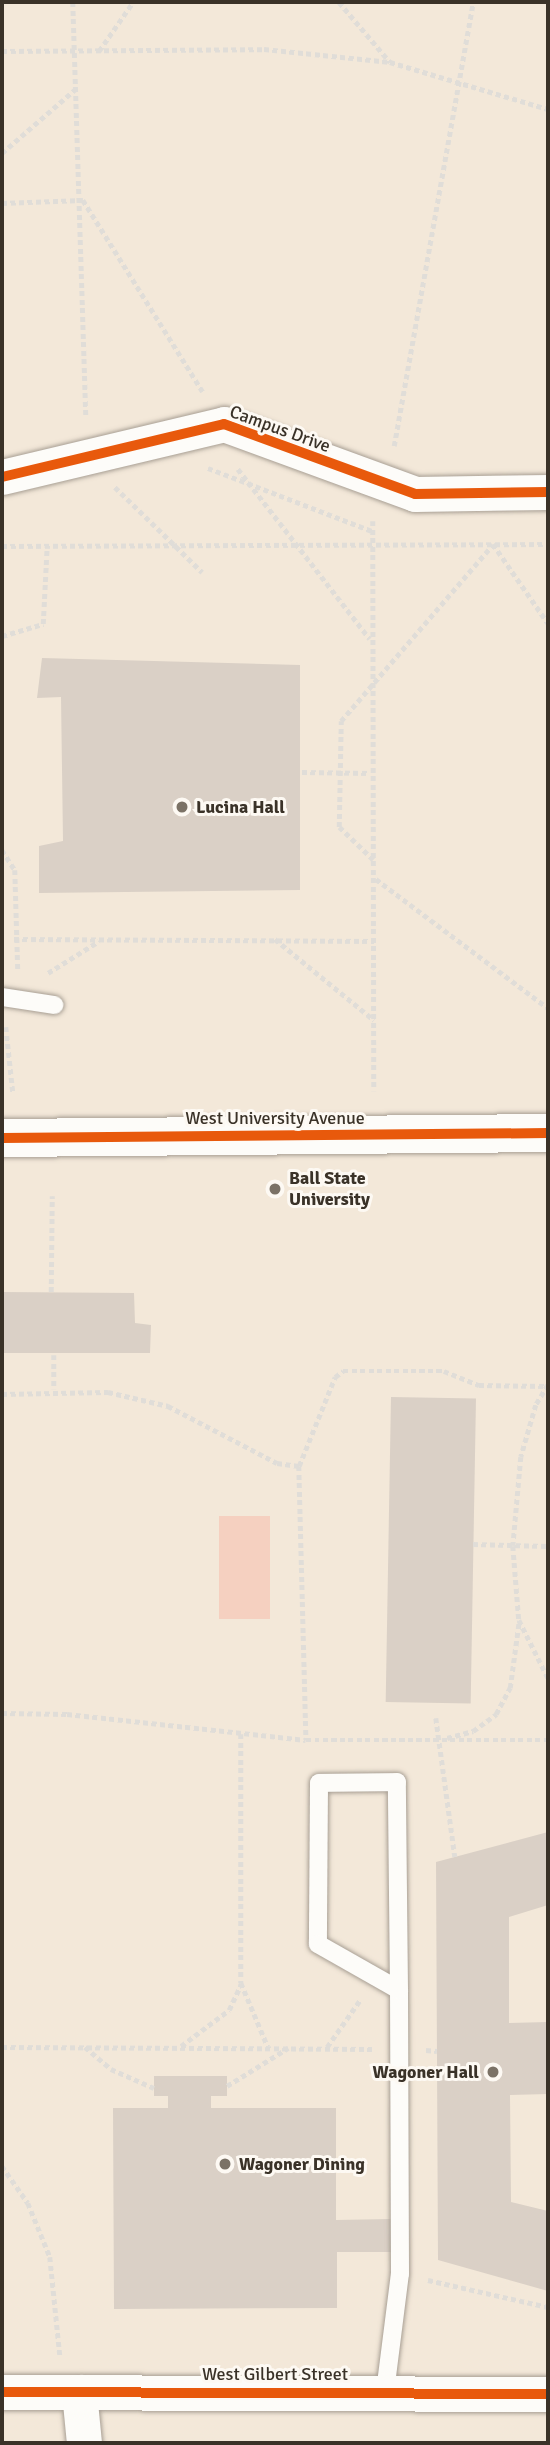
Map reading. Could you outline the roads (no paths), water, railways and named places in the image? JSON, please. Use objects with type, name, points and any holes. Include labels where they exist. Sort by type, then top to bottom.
[{"type":"street","name":"Campus Drive","points":[[2,477],[224,424],[415,494],[548,492]]},
{"type":"street","name":"West University Avenue","points":[[2,1138],[548,1133]]},
{"type":"street","name":"West Gilbert Street","points":[[2,2392],[548,2394]]},
{"type":"street","points":[[79,2392],[83,2443]]},
{"type":"lane","points":[[2,997],[54,1005]]},
{"type":"lane","points":[[385,2392],[400,2273],[399,1990],[397,1782],[319,1783],[318,1944],[399,1990]]},
{"type":"place","name":"Lucina Hall","points":[[182,807]]},
{"type":"place","name":"Ball State University","points":[[275,1189]]},
{"type":"place","name":"Wagoner Hall","points":[[493,2072]]},
{"type":"place","name":"Wagoner Dining","points":[[225,2164]]}]
